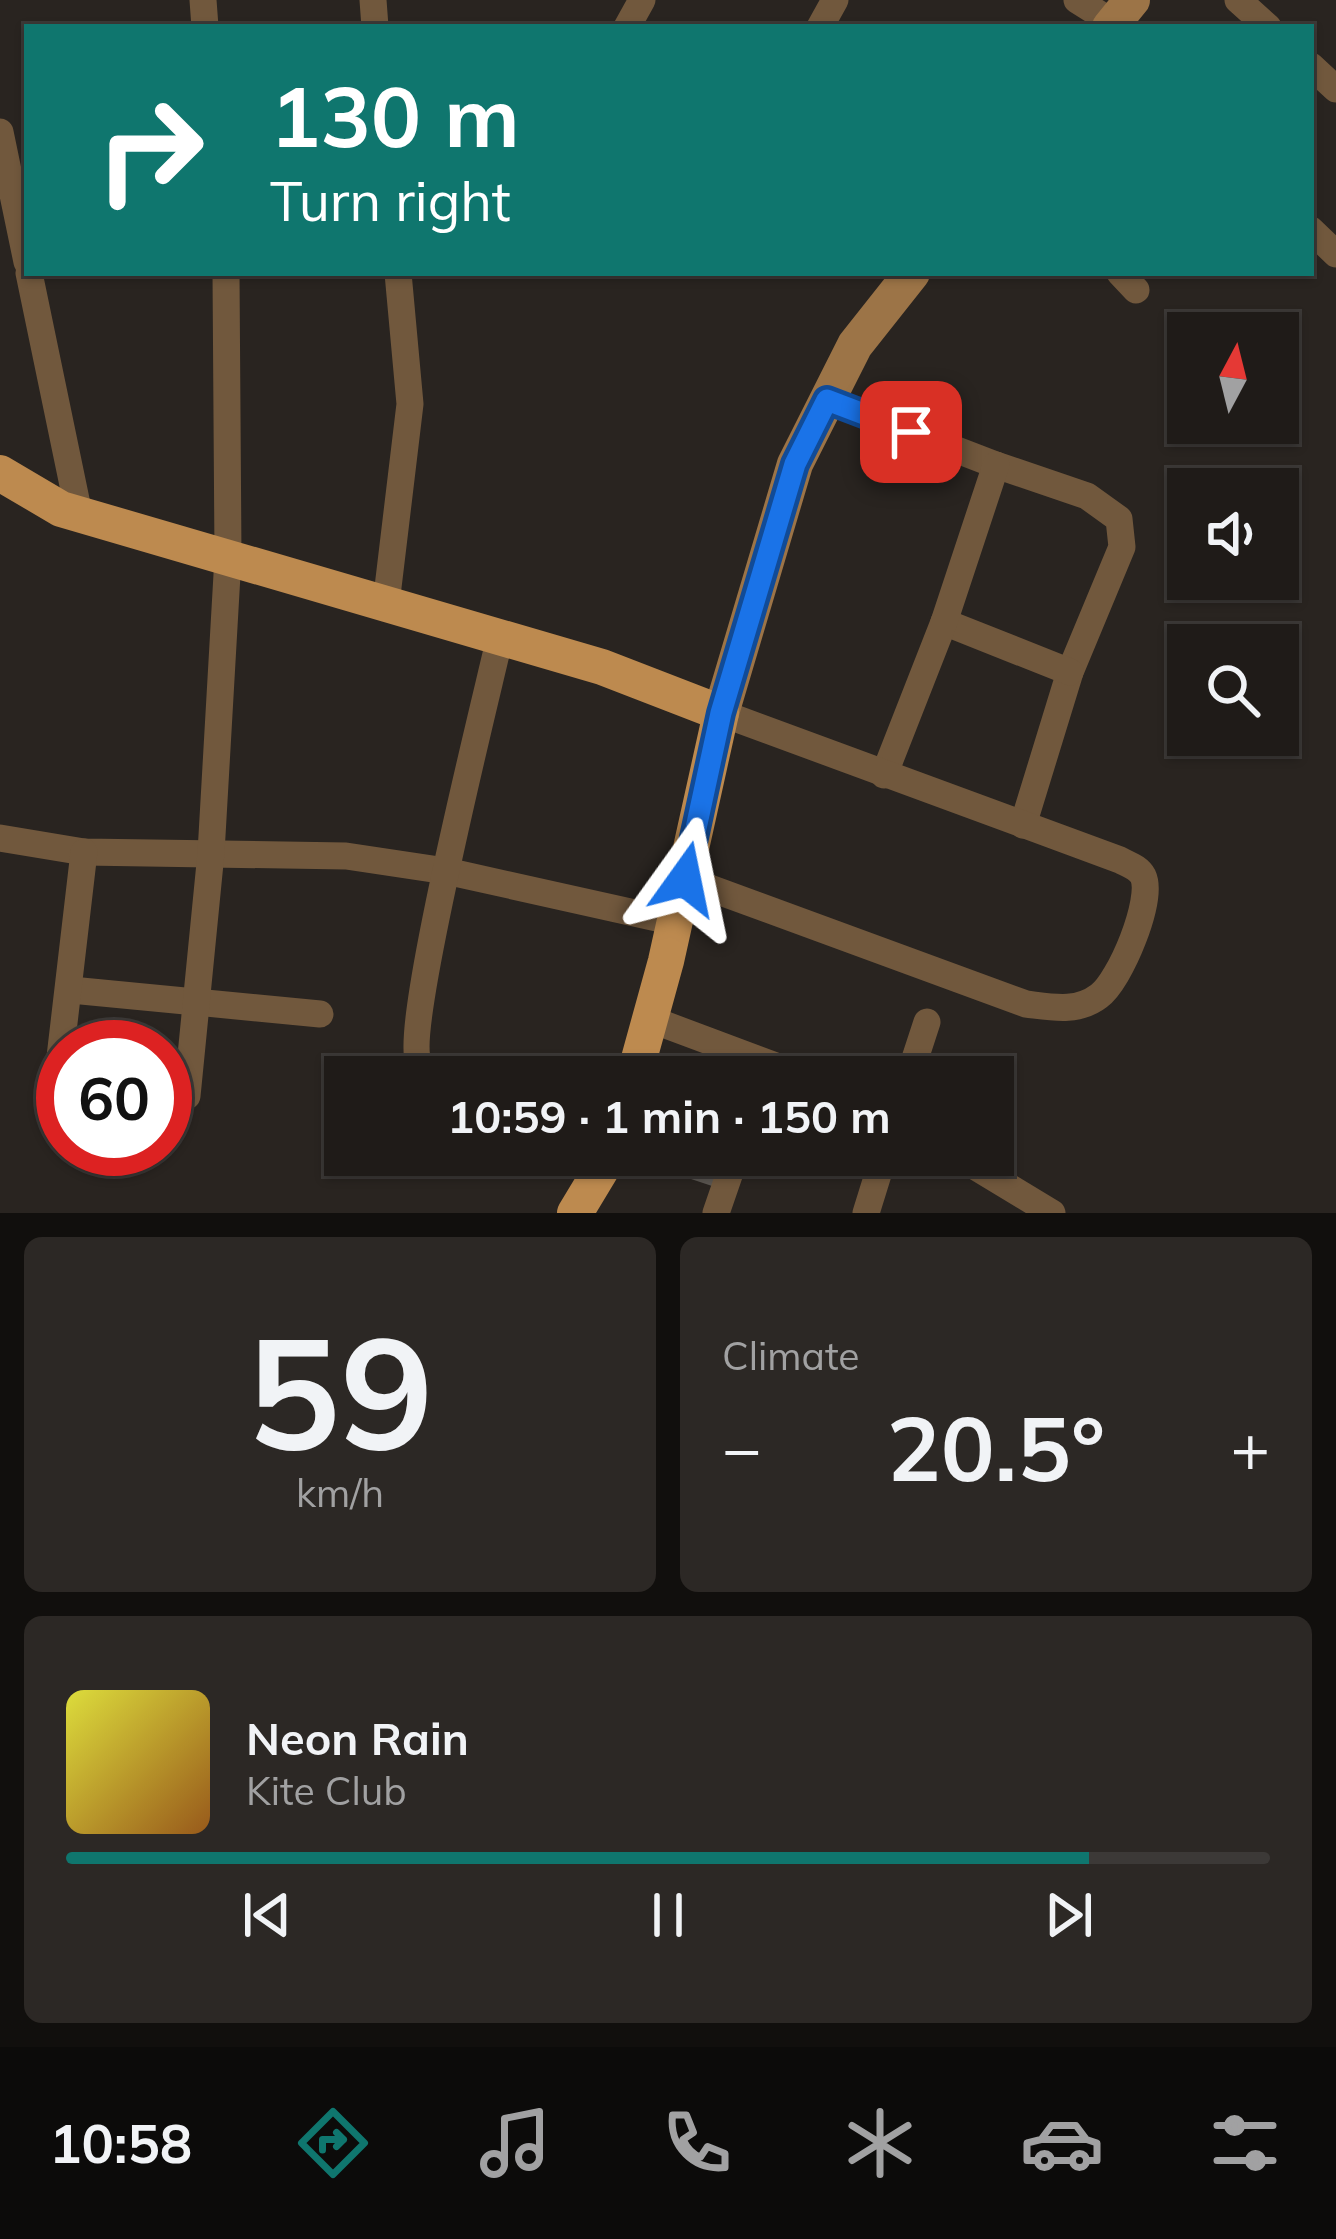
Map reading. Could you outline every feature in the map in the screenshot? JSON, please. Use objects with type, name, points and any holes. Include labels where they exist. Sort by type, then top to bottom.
[{"type":"main road","points":[[0,473],[79,514],[602,667],[721,713],[640,1056]]},
{"type":"main road","points":[[575,1213],[597,1176]]},
{"type":"street","points":[[1077,0],[1119,19]]},
{"type":"street","points":[[1238,0],[1265,24]]},
{"type":"street","points":[[0,132],[24,248]]},
{"type":"street","points":[[1314,233],[1336,254]]},
{"type":"street","points":[[30,276],[79,514]]},
{"type":"street","points":[[192,1058],[211,853],[228,557],[226,276]]},
{"type":"street","points":[[386,604],[410,404],[398,276]]},
{"type":"street","points":[[685,879],[1026,1004],[1064,1010],[1098,998],[1113,982],[1148,901],[1144,879],[1120,860],[721,713],[795,464],[855,345],[910,276]]},
{"type":"street","points":[[827,400],[1087,496],[1119,519],[1122,548],[1070,672],[1023,825]]},
{"type":"street","points":[[884,776],[944,622],[996,465]]},
{"type":"street","points":[[944,622],[1070,672]]},
{"type":"street","points":[[418,1056],[418,1030],[446,871],[500,637]]},
{"type":"street","points":[[0,838],[84,852],[346,856],[446,871],[675,922]]},
{"type":"street","points":[[66,1020],[84,852]]},
{"type":"street","points":[[71,990],[320,1014]]},
{"type":"street","points":[[650,1019],[733,1056]]},
{"type":"street","points":[[916,1056],[927,1022]]},
{"type":"street","points":[[716,1213],[729,1176]]},
{"type":"street","points":[[866,1213],[877,1176]]},
{"type":"street","points":[[991,1176],[1052,1213]]},
{"type":"building","points":[[682,1176],[728,1176],[724,1190]]},
{"type":"route","points":[[685,879],[721,713],[795,464],[827,400],[911,432]]}]
